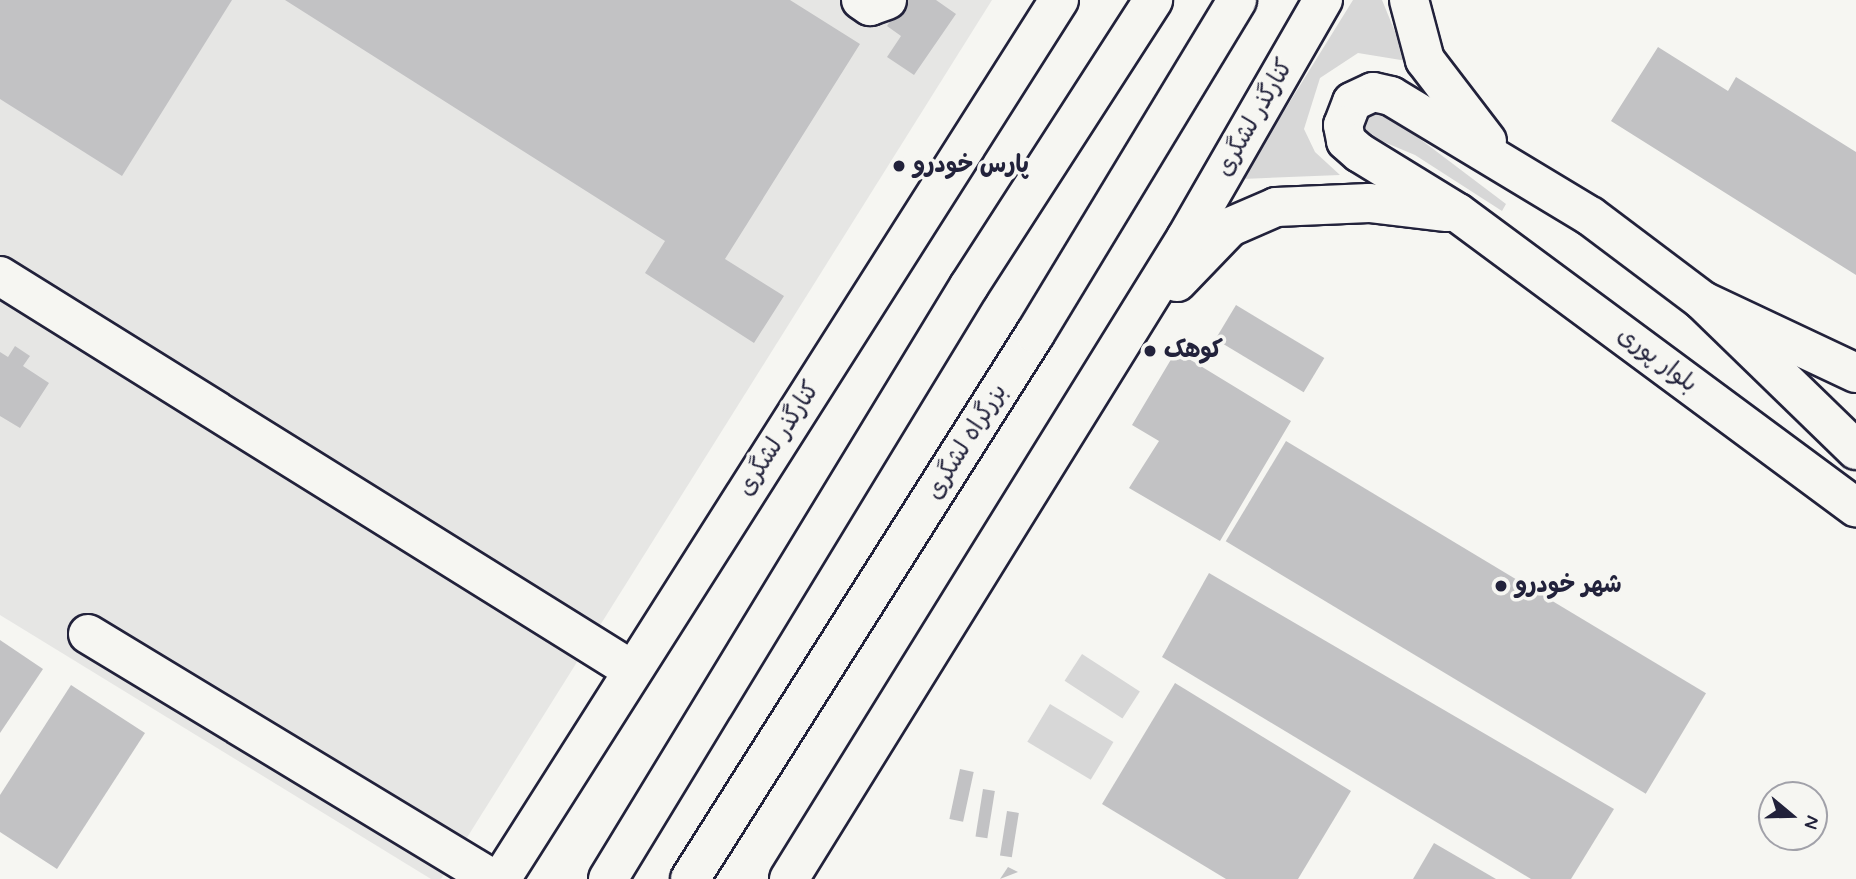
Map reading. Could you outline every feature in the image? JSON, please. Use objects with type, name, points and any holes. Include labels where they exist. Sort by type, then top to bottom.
[{"type":"main road","points":[[861,0],[870,6],[887,0]]},
{"type":"main road","name":"کنارگذر لشگری","points":[[502,879],[1059,0]]},
{"type":"main road","points":[[608,879],[969,286],[1153,0]]},
{"type":"main road","name":"بزرگراه لشگری","points":[[690,879],[1035,334],[1237,0]]},
{"type":"main road","name":"کنارگذر لشگری","points":[[789,879],[1120,343],[1323,0]]},
{"type":"main road","points":[[1409,0],[1425,60],[1501,159],[1703,301],[1856,450]]},
{"type":"main road","name":"بلوار پوری","points":[[1501,159],[1391,96],[1373,92],[1352,102],[1343,125],[1346,141],[1458,213],[1856,507]]},
{"type":"main road","points":[[1120,343],[1230,227],[1276,207],[1369,203],[1458,213]]},
{"type":"main road","points":[[0,276],[632,670]]},
{"type":"main road","points":[[1703,301],[1856,373]]},
{"type":"main road","points":[[88,634],[493,879]]},
{"type":"shaded area","points":[[0,0],[992,0],[441,879],[431,879],[0,615]]},
{"type":"shaded area","points":[[1353,0],[1382,0],[1407,61],[1358,53],[1320,78],[1304,129],[1315,152],[1340,175],[1242,179]]},
{"type":"shaded area","points":[[1375,105],[1506,204],[1502,211],[1415,155],[1360,132],[1358,115]]},
{"type":"shaded area","points":[[1082,654],[1140,692],[1122,718],[1065,681]]},
{"type":"shaded area","points":[[1050,704],[1113,742],[1091,780],[1027,742]]},
{"type":"building","points":[[0,0],[232,0],[122,176],[0,99]]},
{"type":"building","points":[[285,0],[790,0],[860,44],[725,259],[784,296],[754,343],[645,273],[665,241]]},
{"type":"building","points":[[904,0],[936,0],[956,14],[914,75],[887,57],[901,36],[887,26]]},
{"type":"building","points":[[1658,47],[1728,91],[1736,77],[1856,152],[1856,275],[1611,121]]},
{"type":"building","points":[[1236,305],[1324,358],[1304,392],[1215,339]]},
{"type":"building","points":[[15,346],[30,356],[23,366],[49,383],[20,428],[0,416],[0,352],[8,357]]},
{"type":"building","points":[[1176,351],[1291,421],[1220,541],[1129,488],[1159,441],[1132,425]]},
{"type":"building","points":[[1286,441],[1706,693],[1646,794],[1226,541]]},
{"type":"building","points":[[1209,573],[1614,809],[1571,879],[1531,879],[1162,657]]},
{"type":"building","points":[[0,640],[43,669],[0,733]]},
{"type":"building","points":[[1175,683],[1351,791],[1298,879],[1226,879],[1102,804]]},
{"type":"building","points":[[71,685],[145,733],[57,869],[0,832],[0,795]]},
{"type":"building","points":[[960,769],[974,772],[963,822],[949,819]]},
{"type":"building","points":[[983,789],[995,791],[987,838],[975,836]]},
{"type":"building","points":[[1007,811],[1019,813],[1012,857],[1000,855]]},
{"type":"building","points":[[1434,843],[1496,879],[1413,879]]},
{"type":"building","points":[[1008,867],[1018,872],[1000,879]]},
{"type":"place","name":"پارس خودرو","points":[[899,166]]},
{"type":"place","name":"کوهک","points":[[1150,351]]},
{"type":"place","name":"شهر خودرو","points":[[1501,586]]}]
